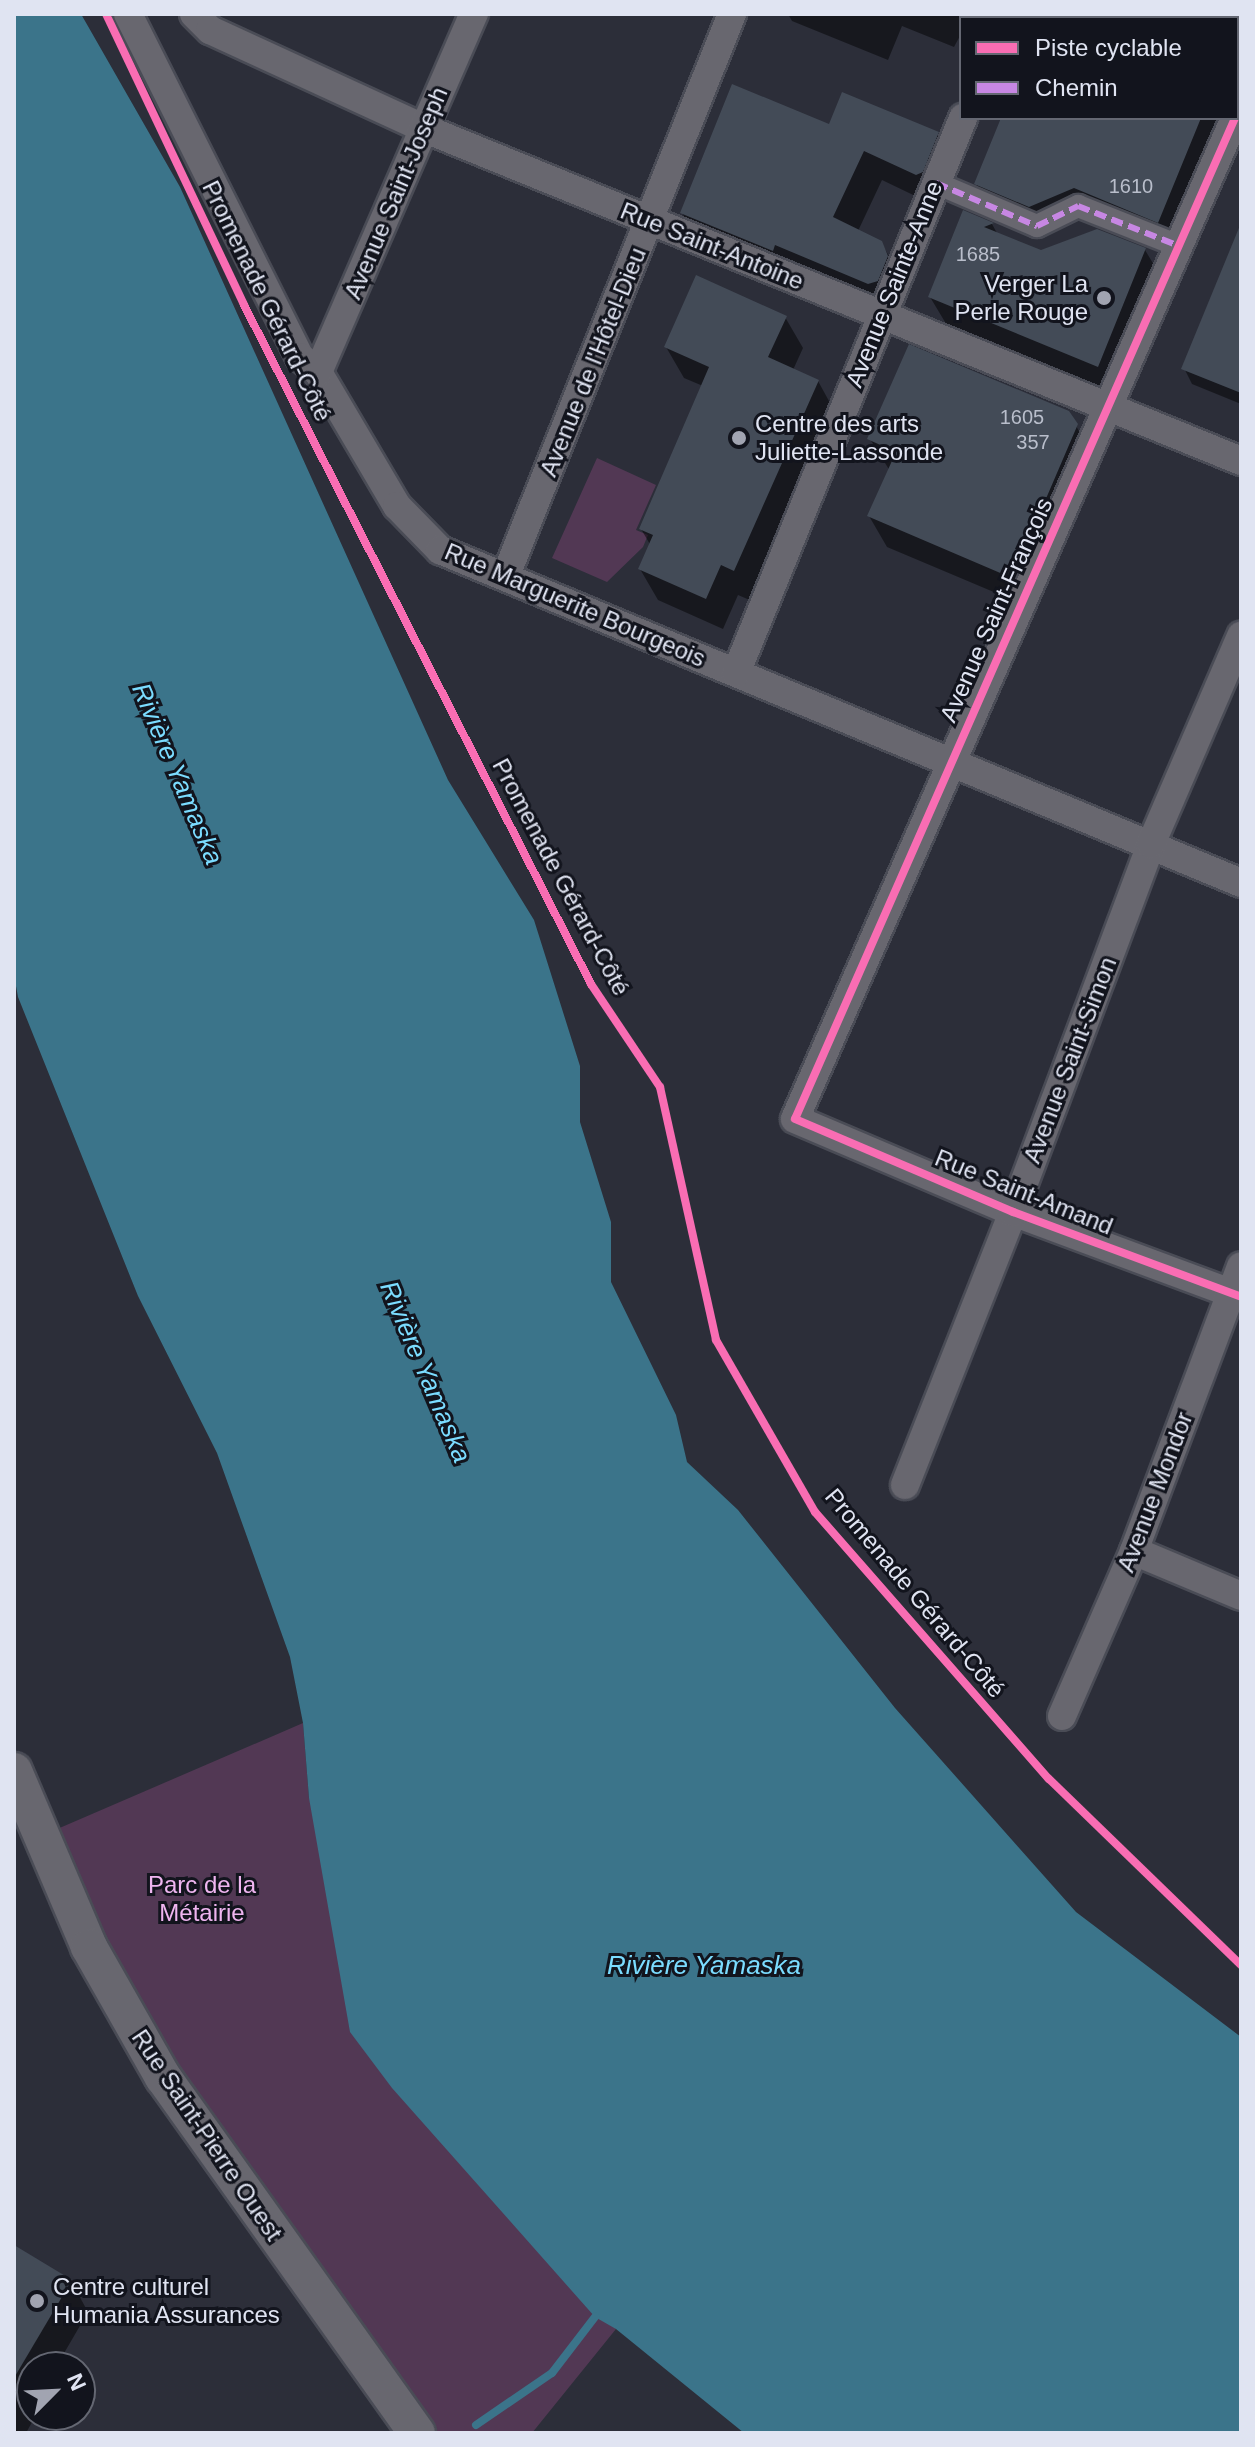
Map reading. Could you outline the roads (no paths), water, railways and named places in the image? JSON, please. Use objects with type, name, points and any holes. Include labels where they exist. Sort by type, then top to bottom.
[{"type":"street","name":"Rue Marguerite Bourgeois","points":[[128,14],[300,357],[318,372],[397,506],[440,550],[506,575],[950,765],[1241,883]]},
{"type":"street","name":"Rue Saint-Antoine","points":[[194,14],[197,21],[210,30],[423,128],[1241,461]]},
{"type":"street","name":"Avenue Saint-Joseph","points":[[318,372],[474,14]]},
{"type":"street","name":"Avenue de l'Hôtel-Dieu","points":[[506,575],[732,14]]},
{"type":"street","name":"Avenue Sainte-Anne","points":[[736,673],[962,120]]},
{"type":"street","name":"Avenue Saint-François","points":[[795,1119],[1234,120]]},
{"type":"street","points":[[936,183],[1037,226],[1078,206],[1179,246]]},
{"type":"street","name":"Avenue Saint-Simon","points":[[905,1485],[1013,1212],[1151,844],[1241,636]]},
{"type":"street","name":"Rue Saint-Amand","points":[[795,1119],[1013,1212],[1238,1285]]},
{"type":"street","name":"Avenue Mondor","points":[[1062,1716],[1134,1551],[1238,1285]]},
{"type":"street","points":[[1134,1551],[1241,1596]]},
{"type":"street","name":"Rue Saint-Pierre Ouest","points":[[14,1771],[89,1947],[163,2077],[417,2433]]},
{"type":"water","name":"Rivière Yamaska","points":[[14,14],[81,14],[180,187],[448,780],[534,920],[580,1066],[580,1122],[611,1222],[611,1282],[676,1415],[687,1462],[738,1510],[895,1708],[1076,1912],[1241,2037],[1241,2433],[744,2433],[616,2329],[595,2317],[392,2088],[350,2032],[309,1798],[303,1723],[290,1657],[217,1453],[138,1296],[18,997],[14,975]]},
{"type":"waterway","points":[[476,2425],[552,2373],[595,2317]]},
{"type":"place","name":"Verger La Perle Rouge","points":[[1104,298]]},
{"type":"place","name":"Centre des arts Juliette-Lassonde","points":[[739,438]]},
{"type":"place","name":"Centre culturel Humania Assurances","points":[[37,2301]]},
{"type":"park label","name":"Parc de la Métairie","points":[[202,1899]]}]
